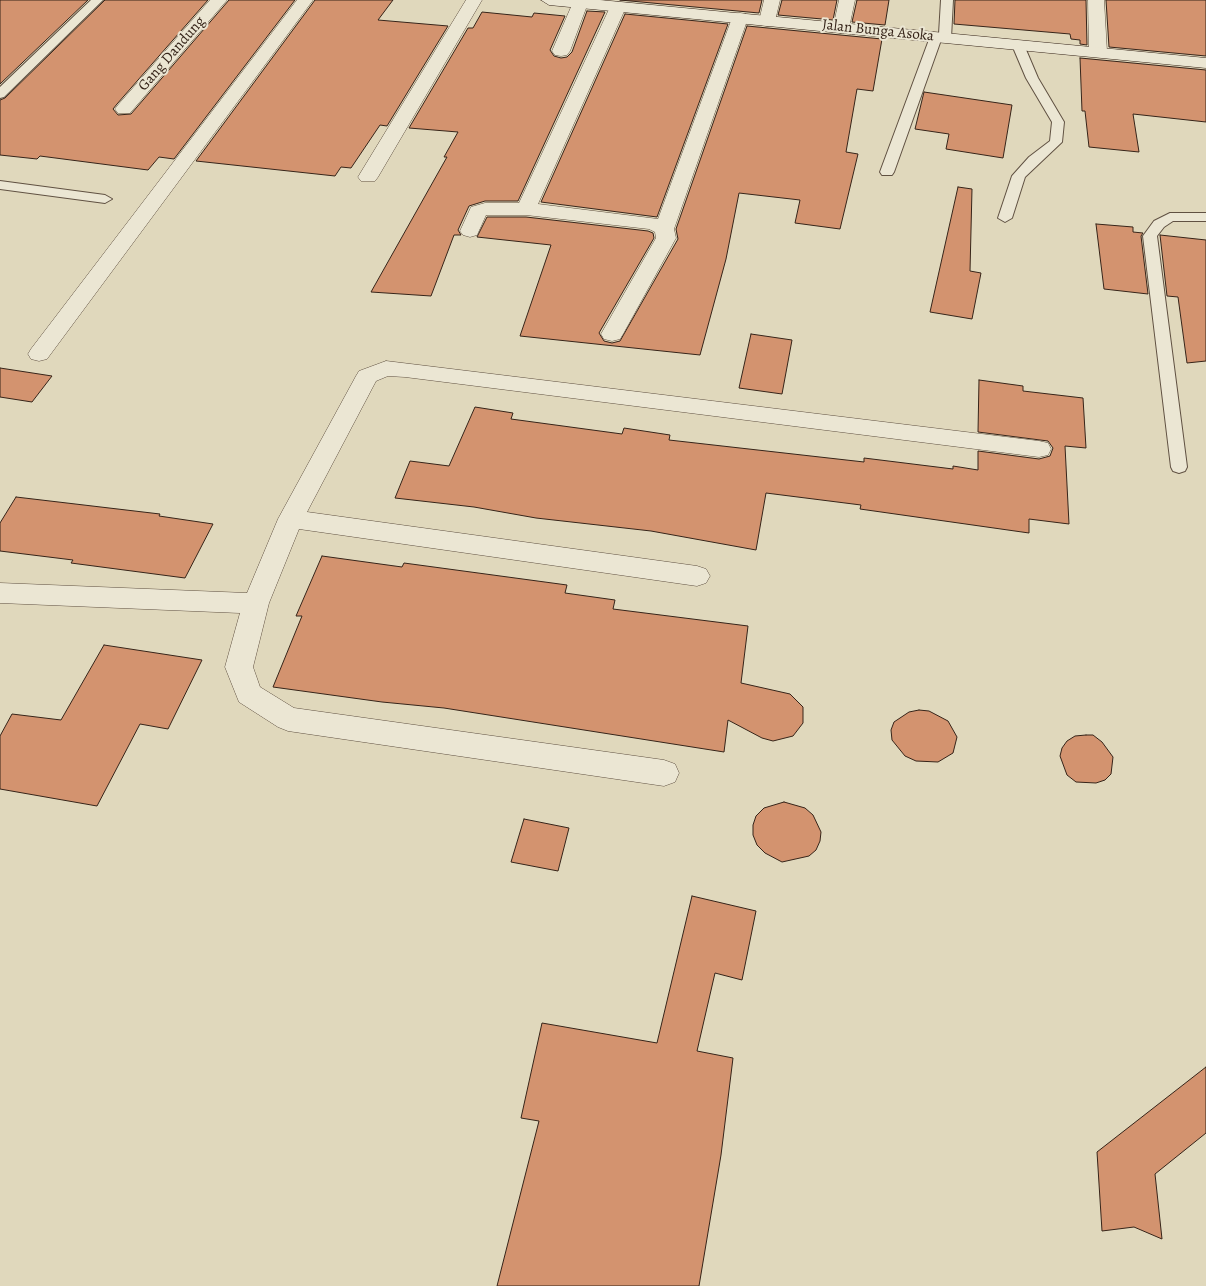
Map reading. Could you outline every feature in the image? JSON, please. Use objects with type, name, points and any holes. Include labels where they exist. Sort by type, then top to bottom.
[{"type":"street","name":"Gang Dandung","points":[[124,109],[219,0]]},
{"type":"street","points":[[39,354],[305,0]]},
{"type":"street","points":[[368,177],[474,0]]},
{"type":"street","name":"Jalan Bunga Asoka","points":[[549,0],[618,7],[641,4],[767,21],[1206,63]]},
{"type":"street","points":[[767,21],[772,0]]},
{"type":"street","points":[[841,28],[847,0]]},
{"type":"street","points":[[1096,0],[1098,52]]},
{"type":"street","points":[[561,51],[580,3]]},
{"type":"street","points":[[526,209],[618,7]]},
{"type":"street","points":[[612,334],[666,238],[664,229],[740,18]]},
{"type":"street","points":[[470,231],[478,211],[485,208],[526,209],[654,224],[664,229]]},
{"type":"street","points":[[664,773],[288,719],[250,694],[239,668],[256,603],[291,519],[367,376],[386,368],[1039,448]]},
{"type":"street","points":[[291,519],[697,576]]},
{"type":"street","points":[[0,593],[256,603]]},
{"type":"lane","points":[[0,94],[97,0]]},
{"type":"lane","points":[[887,172],[941,37],[947,0]]},
{"type":"lane","points":[[1005,218],[1019,176],[1034,160],[1056,142],[1058,122],[1032,78],[1018,45]]},
{"type":"lane","points":[[0,185],[105,199]]},
{"type":"lane","points":[[1179,467],[1150,236],[1159,224],[1170,217],[1206,217]]},
{"type":"building","points":[[0,0],[88,0],[0,84]]},
{"type":"building","points":[[105,0],[208,0],[113,109],[118,115],[131,114],[229,0],[295,0],[174,159],[159,157],[148,170],[40,156],[37,159],[0,155],[0,100],[5,98]]},
{"type":"building","points":[[315,0],[393,0],[378,20],[448,26],[387,126],[380,125],[351,168],[341,167],[335,176],[196,161]]},
{"type":"building","points":[[620,0],[762,0],[759,13]]},
{"type":"building","points":[[782,0],[837,0],[833,20],[778,15]]},
{"type":"building","points":[[857,0],[889,0],[885,25],[852,22]]},
{"type":"building","points":[[955,0],[1086,0],[1087,45],[1080,44],[1080,40],[1071,39],[1070,34],[954,24]]},
{"type":"building","points":[[1106,0],[1206,0],[1206,56],[1109,47]]},
{"type":"building","points":[[587,11],[605,12],[518,201],[485,201],[469,206],[458,230],[461,235],[454,235],[431,296],[371,292],[447,157],[444,157],[458,132],[409,128],[468,28],[473,28],[482,12],[532,17],[534,13],[565,16],[550,50],[554,56],[561,58],[567,57],[572,52]]},
{"type":"building","points":[[625,14],[728,24],[657,217],[541,202]]},
{"type":"building","points":[[747,26],[882,39],[873,91],[857,89],[846,152],[858,154],[840,229],[795,223],[800,200],[739,193],[726,259],[700,355],[520,336],[551,245],[477,237],[487,217],[526,217],[653,233],[654,238],[599,333],[604,341],[612,343],[620,341],[678,239],[676,229]]},
{"type":"building","points":[[1080,58],[1206,70],[1206,122],[1133,114],[1139,152],[1089,147],[1085,111],[1082,111]]},
{"type":"building","points":[[924,92],[1012,105],[1003,158],[946,149],[949,134],[915,129]]},
{"type":"building","points":[[958,187],[972,189],[970,271],[981,273],[972,319],[930,312]]},
{"type":"building","points":[[1096,224],[1133,227],[1133,232],[1143,233],[1141,236],[1148,294],[1104,289]]},
{"type":"building","points":[[1160,235],[1206,240],[1206,361],[1187,363],[1178,297],[1167,296]]},
{"type":"building","points":[[751,334],[792,340],[782,394],[739,388]]},
{"type":"building","points":[[0,368],[52,376],[32,402],[0,397]]},
{"type":"building","points":[[979,380],[1023,386],[1023,391],[1083,398],[1086,448],[1065,446],[1069,524],[1029,519],[1029,533],[860,509],[861,505],[766,493],[756,550],[651,531],[536,518],[474,507],[395,498],[410,461],[449,466],[475,407],[513,413],[511,419],[622,434],[624,428],[670,435],[669,440],[864,462],[864,458],[953,469],[953,466],[978,470],[978,451],[1039,459],[1050,456],[1053,448],[1048,441],[978,432]]},
{"type":"building","points":[[16,497],[160,514],[159,516],[213,524],[185,578],[71,563],[73,560],[0,551],[0,523]]},
{"type":"building","points":[[322,556],[402,567],[404,563],[567,585],[565,593],[615,600],[613,609],[748,626],[741,683],[790,694],[803,707],[803,723],[793,736],[773,741],[762,738],[728,720],[724,752],[444,708],[382,702],[273,687],[302,616],[296,616]]},
{"type":"building","points":[[104,645],[202,660],[168,729],[140,724],[97,806],[0,789],[0,736],[12,714],[61,720]]},
{"type":"building","points":[[929,711],[948,721],[957,737],[953,753],[938,762],[916,761],[905,756],[892,740],[891,730],[894,722],[909,712]]},
{"type":"building","points":[[1093,735],[1102,742],[1113,757],[1111,774],[1105,780],[1096,783],[1076,782],[1067,775],[1060,756],[1062,748],[1067,741],[1075,736]]},
{"type":"building","points":[[784,802],[805,808],[813,815],[821,832],[816,850],[809,856],[782,862],[765,853],[757,845],[753,835],[753,825],[756,816],[764,808]]},
{"type":"building","points":[[524,819],[569,828],[558,871],[511,862]]},
{"type":"building","points":[[692,896],[756,911],[742,980],[715,973],[697,1051],[733,1058],[721,1155],[699,1286],[497,1286],[539,1121],[521,1118],[542,1023],[657,1043]]},
{"type":"building","points":[[1206,1067],[1206,1133],[1155,1174],[1162,1239],[1134,1227],[1102,1231],[1097,1152]]}]
